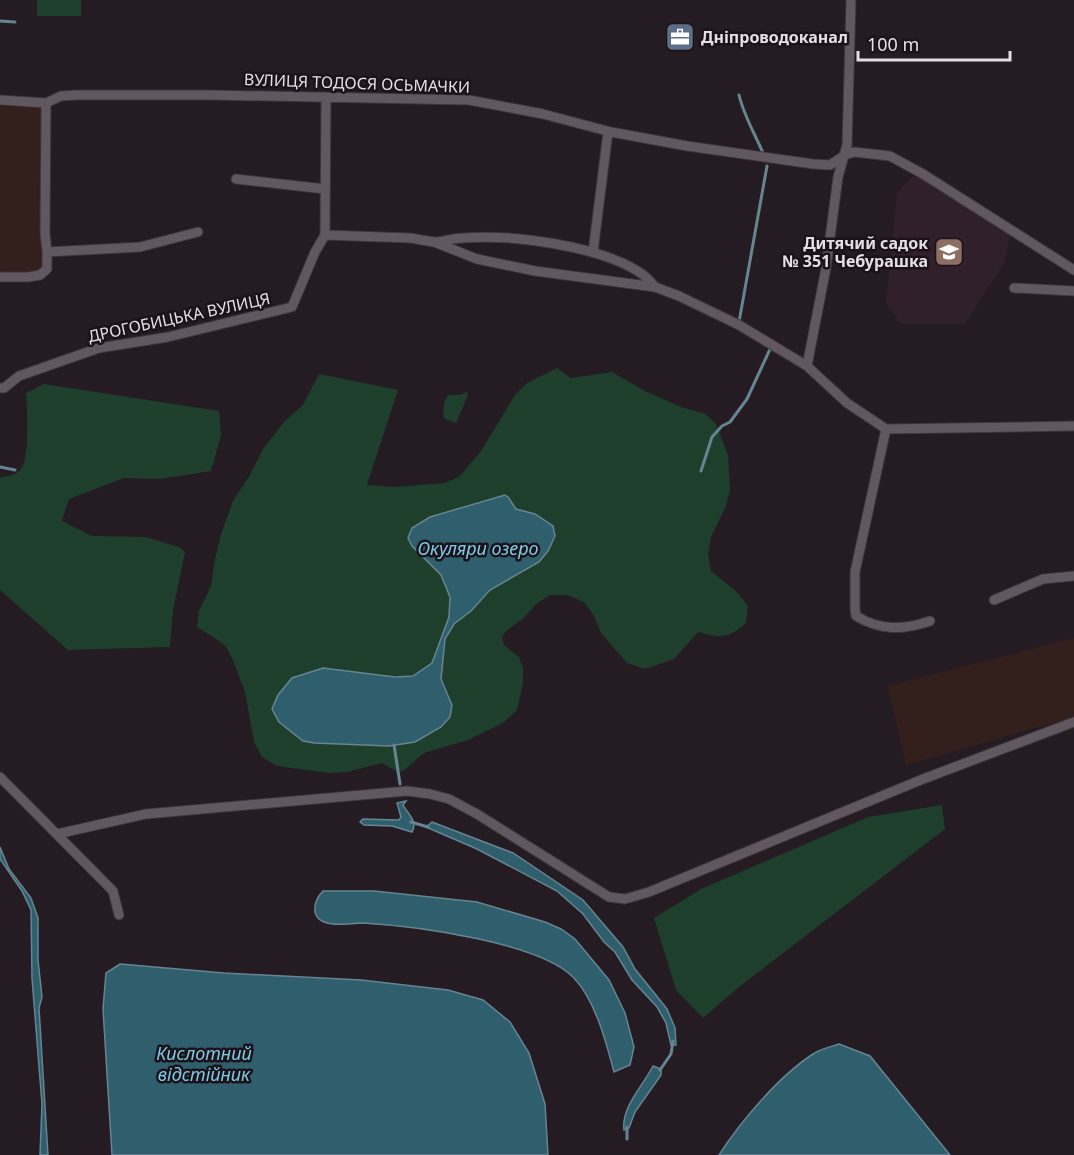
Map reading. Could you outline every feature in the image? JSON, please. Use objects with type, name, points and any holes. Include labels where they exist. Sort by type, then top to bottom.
[{"type":"street","points":[[807,366],[826,268],[838,177],[845,154],[851,0]]},
{"type":"street","name":"ВУЛИЦЯ ТОДОСЯ ОСЬМАЧКИ","points":[[0,100],[46,103],[61,96],[77,95],[469,100],[531,112],[608,132],[813,164],[831,165],[845,154],[854,152],[890,156],[923,174],[1074,270]]},
{"type":"street","points":[[326,97],[325,235],[410,238],[434,242],[477,260],[655,287],[739,325],[807,366],[847,403],[886,429],[1074,426]]},
{"type":"street","points":[[0,277],[40,275],[47,269],[44,136],[47,117],[46,103]]},
{"type":"street","points":[[593,252],[608,132]]},
{"type":"street","points":[[236,179],[325,189]]},
{"type":"street","points":[[47,252],[140,247],[198,232]]},
{"type":"street","name":"ДРОГОБИЦЬКА ВУЛИЦЯ","points":[[0,388],[4,388],[19,376],[99,348],[168,337],[292,307],[315,252],[325,235]]},
{"type":"street","points":[[434,242],[463,238],[487,238],[549,244],[593,252],[639,272],[655,287]]},
{"type":"street","points":[[1014,288],[1074,291]]},
{"type":"street","points":[[886,429],[855,572],[856,616],[866,622],[892,629],[912,627],[930,621]]},
{"type":"street","points":[[994,600],[1043,579],[1074,576]]},
{"type":"street","points":[[57,834],[146,814],[407,790],[449,799],[477,814],[609,897],[625,899],[649,892],[923,779],[1074,722]]},
{"type":"street","points":[[0,777],[113,891],[119,915]]},
{"type":"shaded area","points":[[0,107],[42,107],[41,271],[0,272]]},
{"type":"shaded area","name":"Дитячий садок № 351 Чебурашка","points":[[913,176],[924,179],[1010,235],[1005,261],[965,324],[901,324],[886,303],[897,193]]},
{"type":"shaded area","points":[[1074,638],[1074,717],[906,765],[888,686]]},
{"type":"green space","points":[[37,0],[81,0],[81,16],[37,16]]},
{"type":"green space","points":[[557,368],[571,378],[612,372],[645,391],[681,407],[706,414],[716,424],[728,455],[730,489],[726,506],[711,537],[708,554],[711,571],[737,592],[748,606],[746,623],[724,636],[698,632],[674,659],[645,669],[627,663],[601,633],[593,614],[584,602],[567,595],[550,595],[535,605],[502,637],[504,645],[519,657],[523,668],[523,683],[517,710],[503,723],[468,740],[424,753],[403,771],[396,771],[382,763],[347,772],[329,773],[277,766],[262,757],[254,742],[245,692],[233,660],[225,645],[197,627],[199,611],[211,586],[221,534],[233,501],[263,449],[284,422],[303,405],[319,374],[398,390],[367,485],[395,487],[444,483],[459,477],[481,451],[515,395],[527,383]],"holes":[[[505,495],[516,509],[535,514],[539,562],[490,590],[471,611],[454,624],[445,639],[441,679],[452,705],[441,727],[415,742],[389,746],[303,741],[279,722],[323,668],[395,677],[413,676],[432,663],[449,617],[450,597],[441,575],[412,546],[408,538],[430,517]]]},
{"type":"green space","points":[[44,384],[219,411],[221,435],[211,471],[159,479],[124,478],[69,499],[62,521],[92,536],[145,537],[179,547],[185,552],[173,610],[170,647],[68,650],[0,590],[0,478],[19,471],[24,463],[27,443],[26,393]]},
{"type":"green space","points":[[467,392],[468,395],[456,423],[445,419],[444,407],[448,395]]},
{"type":"green space","points":[[942,805],[945,829],[739,987],[703,1018],[676,990],[654,918],[701,889],[868,817]]},
{"type":"water","name":"Окуляри озеро","points":[[505,495],[516,509],[535,514],[553,526],[555,536],[548,551],[539,562],[490,590],[471,611],[454,624],[445,639],[441,679],[452,705],[450,717],[441,727],[415,742],[389,746],[303,741],[279,722],[272,709],[278,695],[292,678],[323,668],[395,677],[413,676],[432,663],[449,617],[450,597],[441,575],[412,546],[408,538],[412,528],[430,517]]},
{"type":"water","points":[[406,801],[403,805],[414,824],[412,832],[392,826],[364,825],[360,822],[363,819],[399,820],[401,817],[397,803]]},
{"type":"water","points":[[432,822],[513,853],[583,900],[623,947],[635,969],[667,1009],[675,1028],[676,1045],[671,1045],[666,1023],[657,1007],[632,980],[615,952],[604,942],[583,914],[557,891],[477,849],[426,827]]},
{"type":"water","points":[[0,847],[9,869],[31,898],[38,918],[38,960],[42,997],[39,1008],[48,1155],[40,1155],[42,1104],[32,978],[31,910],[22,891],[0,859]]},
{"type":"water","points":[[323,891],[374,891],[477,902],[561,929],[575,939],[609,980],[625,1013],[634,1047],[630,1065],[614,1072],[599,1021],[588,997],[573,977],[556,965],[533,954],[505,945],[443,932],[363,923],[327,923],[321,921],[315,913],[317,899]]},
{"type":"water","name":"Кислотний відстійник","points":[[120,964],[224,973],[361,980],[448,990],[483,1000],[510,1022],[529,1053],[545,1104],[548,1155],[112,1155],[103,1009],[106,973]]},
{"type":"water","points":[[839,1044],[870,1056],[950,1155],[719,1155],[749,1114],[787,1074],[816,1052]]},
{"type":"water","points":[[653,1066],[661,1069],[661,1075],[635,1112],[629,1128],[624,1130],[629,1105]]},
{"type":"waterway","points":[[0,21],[15,22]]},
{"type":"waterway","points":[[739,95],[763,153]]},
{"type":"waterway","points":[[739,322],[767,166]]},
{"type":"waterway","points":[[701,471],[712,437],[722,426],[730,422],[747,399],[771,347]]},
{"type":"waterway","points":[[0,467],[15,470]]},
{"type":"waterway","points":[[394,745],[400,784]]},
{"type":"waterway","points":[[411,822],[428,827]]},
{"type":"waterway","points":[[660,1070],[671,1054],[673,1041]]},
{"type":"waterway","points":[[627,1127],[627,1139]]},
{"type":"place","name":"Дніпроводоканал","points":[[680,37]]},
{"type":"place","name":"Дитячий садок № 351 Чебурашка","points":[[949,252]]}]
